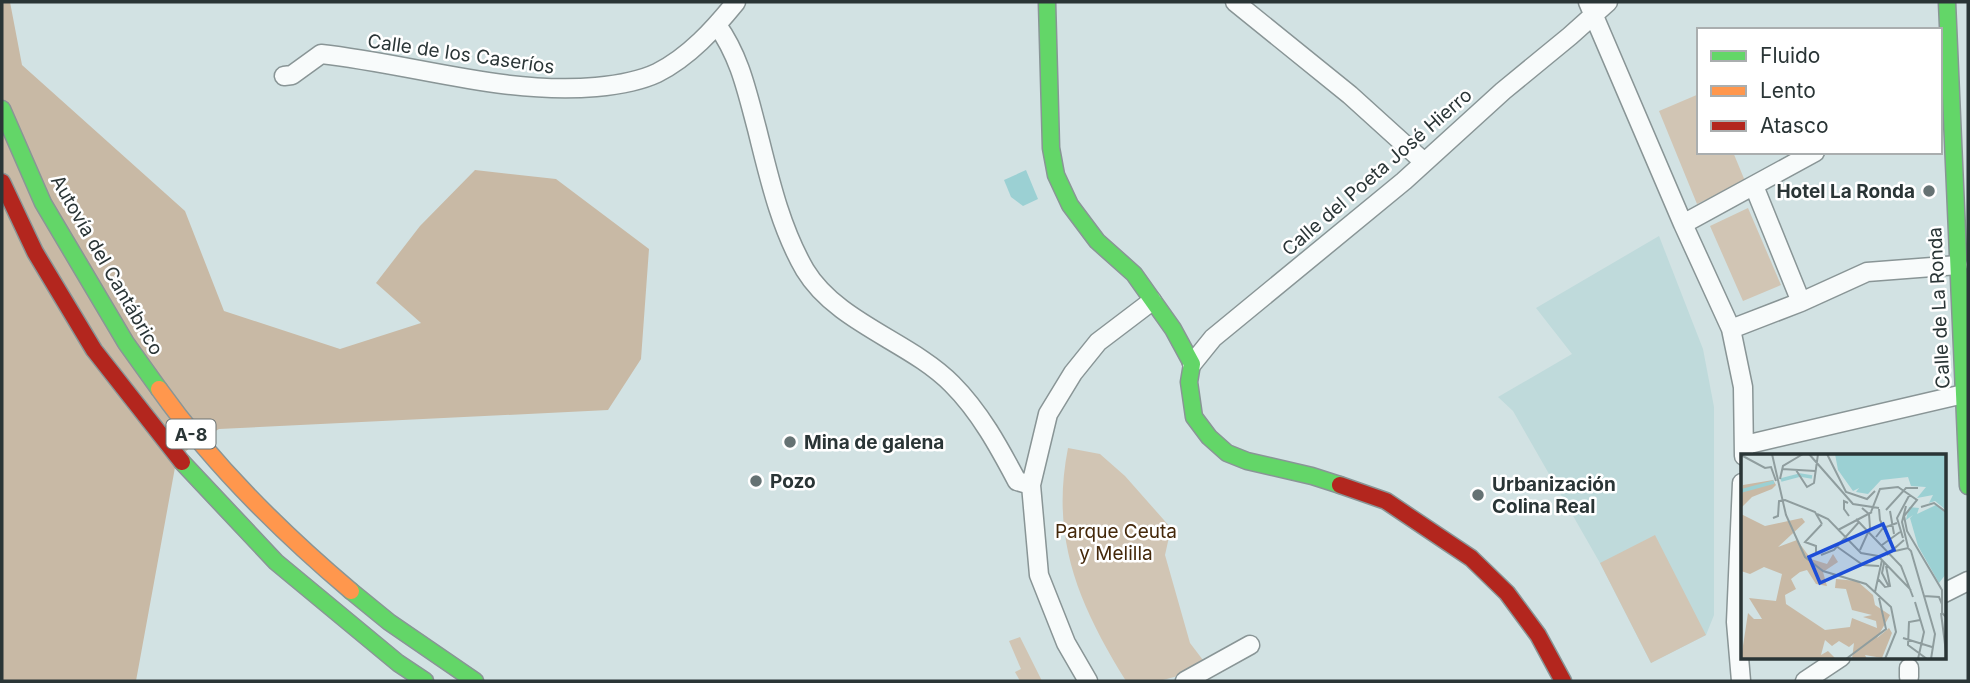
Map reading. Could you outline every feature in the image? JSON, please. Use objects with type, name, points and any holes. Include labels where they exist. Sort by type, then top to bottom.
[{"type":"main road","points":[[1047,2],[1051,148],[1056,175],[1070,205],[1097,241],[1134,274],[1173,329],[1192,364],[1190,400],[1195,416],[1209,437],[1227,453],[1247,461],[1312,476],[1386,501],[1432,530],[1471,558],[1507,593],[1538,635],[1563,681]]},
{"type":"main road","name":"Calle de La Ronda","points":[[1947,2],[1945,87],[1966,393],[1968,486]]},
{"type":"main road","name":"Autovía del Cantábrico","points":[[2,109],[43,203],[126,344],[190,433],[295,544],[389,621],[475,681]]},
{"type":"main road","name":"A-8","points":[[2,183],[35,252],[94,350],[169,448],[276,562],[398,663],[425,681]]},
{"type":"street","name":"Calle de los Caseríos","points":[[284,76],[292,75],[321,54],[529,88],[565,90],[624,84],[655,74],[678,61],[717,25],[736,2]]},
{"type":"street","points":[[1235,2],[1350,95],[1424,162]]},
{"type":"street","name":"Calle del Poeta José Hierro","points":[[1192,364],[1213,338],[1404,181],[1591,8],[1608,2]]},
{"type":"street","points":[[1591,8],[1731,329],[1743,387],[1745,450],[1966,393]]},
{"type":"street","points":[[717,25],[729,42],[744,76],[782,220],[806,272],[829,297],[855,319],[911,353],[951,383],[994,437],[1017,481],[1031,485]]},
{"type":"street","points":[[1945,87],[1968,88]]},
{"type":"street","points":[[1683,224],[1811,154]]},
{"type":"street","points":[[1754,186],[1801,302]]},
{"type":"street","points":[[1731,329],[1801,302],[1867,272],[1958,265]]},
{"type":"street","points":[[1088,681],[1066,643],[1039,575],[1031,485],[1048,414],[1073,373],[1098,342],[1152,301]]},
{"type":"street","points":[[1741,506],[1736,622],[1741,681]]},
{"type":"street","points":[[1946,592],[1968,581]]},
{"type":"street","points":[[1185,681],[1250,645]]},
{"type":"street","points":[[1805,681],[1839,658]]},
{"type":"shaded area","points":[[2,2],[10,2],[22,65],[185,211],[224,311],[340,349],[421,323],[376,283],[420,226],[475,170],[556,179],[649,249],[641,359],[608,410],[219,429],[194,443],[176,462],[136,681],[2,681]]},
{"type":"shaded area","points":[[1659,236],[1703,349],[1714,407],[1714,615],[1706,635],[1651,663],[1600,563],[1513,411],[1498,397],[1572,354],[1536,308]]},
{"type":"green space","points":[[1697,95],[1697,154],[1734,154],[1745,181],[1697,204],[1659,111]]},
{"type":"green space","points":[[1748,208],[1781,285],[1743,301],[1710,226]]},
{"type":"green space","name":"Parque Ceuta y Melilla","points":[[1068,448],[1100,454],[1125,476],[1171,528],[1165,555],[1190,643],[1209,668],[1159,681],[1126,681],[1082,598],[1066,542],[1063,481]]},
{"type":"green space","points":[[1655,535],[1706,635],[1651,663],[1600,563]]},
{"type":"green space","points":[[1020,637],[1042,681],[1020,681],[1015,672],[1021,669],[1009,641]]},
{"type":"water","points":[[1026,170],[1038,199],[1023,206],[1011,197],[1004,180]]},
{"type":"traffic: fast","points":[[1047,2],[1051,148],[1056,175],[1070,205],[1097,241],[1134,274],[1173,329],[1192,364],[1189,382],[1194,417],[1209,437],[1227,453],[1247,461],[1340,485]]},
{"type":"traffic: fast","points":[[1947,2],[1968,486]]},
{"type":"traffic: fast","points":[[2,109],[43,203],[126,343],[159,389]]},
{"type":"traffic: fast","points":[[182,462],[276,562],[398,663],[425,681]]},
{"type":"traffic: fast","points":[[351,591],[389,622],[475,681]]},
{"type":"traffic: slow","points":[[159,389],[202,444],[249,496],[351,591]]},
{"type":"traffic: jam","points":[[2,182],[35,252],[94,350],[182,462]]},
{"type":"traffic: jam","points":[[1340,485],[1386,501],[1471,558],[1507,593],[1538,635],[1563,681]]},
{"type":"place","name":"Hotel La Ronda","points":[[1929,191]]},
{"type":"place","name":"Mina de galena","points":[[790,442]]},
{"type":"place","name":"Pozo","points":[[756,481]]},
{"type":"place","name":"Urbanización Colina Real","points":[[1478,495]]}]
